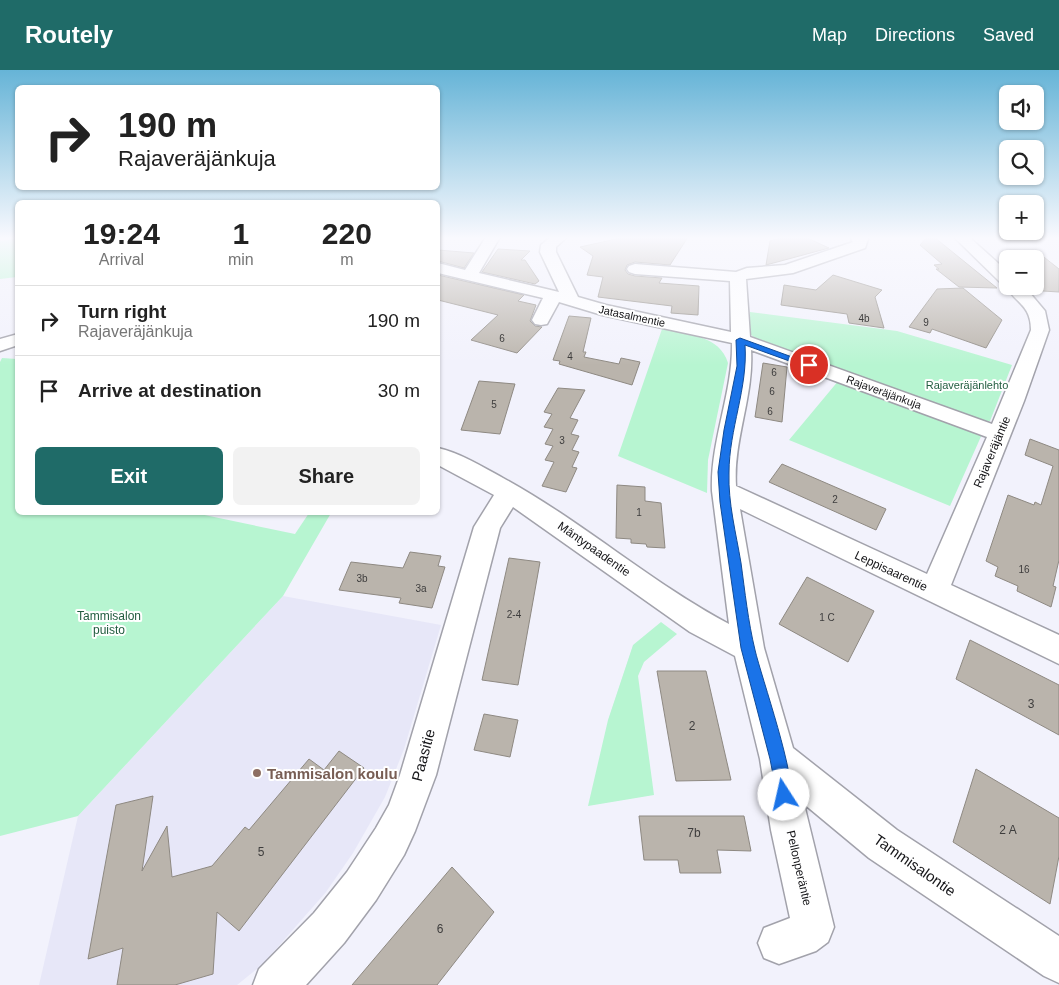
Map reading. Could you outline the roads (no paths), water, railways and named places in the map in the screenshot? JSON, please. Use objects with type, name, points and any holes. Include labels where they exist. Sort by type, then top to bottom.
[{"type":"street","name":"Jatasalmentie","points":[[489,280],[571,300],[657,329],[740,340]]},
{"type":"street","points":[[561,280],[571,300]]},
{"type":"street","name":"Pellonperäntie","points":[[738,280],[742,366],[729,430],[723,472],[724,491],[748,648],[778,759],[790,830],[796,935]]},
{"type":"street","name":"Rajaveräjäntie","points":[[934,591],[1040,330],[1042,310],[1024,295]]},
{"type":"street","points":[[540,320],[553,296]]},
{"type":"street","points":[[0,344],[15,340]]},
{"type":"street","name":"Rajaveräjänkuja","points":[[740,340],[999,434]]},
{"type":"street","points":[[0,348],[15,349]]},
{"type":"street","name":"Mäntypaadentie","points":[[440,457],[478,475],[537,510],[702,624],[748,648]]},
{"type":"street","name":"Leppisaarentie","points":[[724,491],[1059,650]]},
{"type":"street","name":"Paasitie","points":[[275,985],[311,949],[342,912],[371,870],[401,819],[422,762],[429,730],[487,526],[509,493]]},
{"type":"street","name":"Tammisalontie","points":[[778,759],[883,844],[1059,961]]},
{"type":"place","name":"Tammisalon koulu","points":[[257,773]]},
{"type":"park label","name":"Rajaveräjänlehto","points":[[967,385]]},
{"type":"park label","name":"Tammisalon puisto","points":[[109,623]]}]
